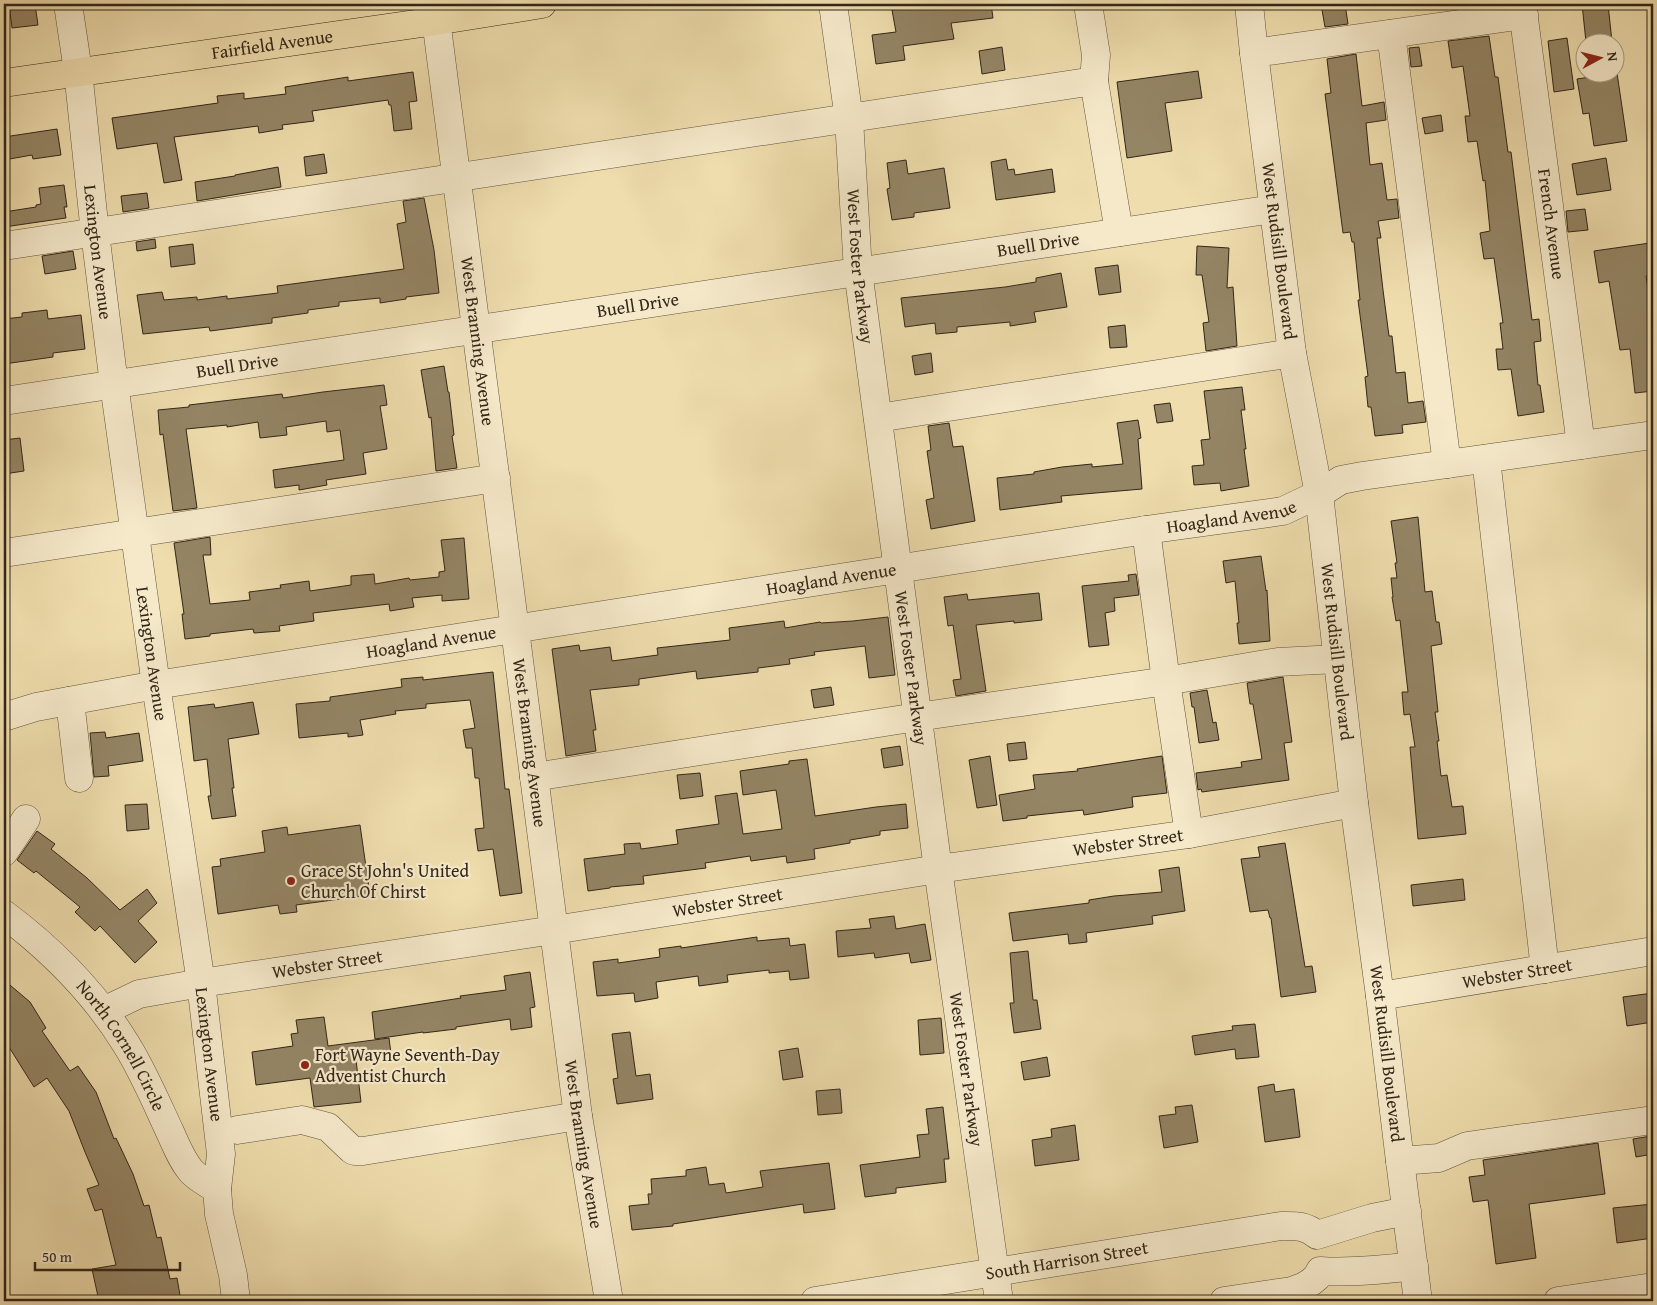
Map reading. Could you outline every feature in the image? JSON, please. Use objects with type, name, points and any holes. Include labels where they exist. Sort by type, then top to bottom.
[{"type":"main road","name":"Fairfield Avenue","points":[[4,83],[435,12],[542,4]]},
{"type":"street","name":"Lexington Avenue","points":[[68,4],[78,71],[95,233],[114,384],[200,983],[221,1154],[217,1189],[219,1214],[233,1275],[236,1301]]},
{"type":"street","name":"West Foster Parkway","points":[[833,4],[849,119],[858,271],[938,869],[999,1301]]},
{"type":"street","points":[[1088,4],[1096,55],[1094,80],[1119,232]]},
{"type":"street","name":"West Rudisill Boulevard","points":[[1249,4],[1292,353],[1319,494],[1354,804],[1418,1301]]},
{"type":"street","points":[[1254,53],[1391,34],[1523,10]]},
{"type":"street","name":"French Avenue","points":[[1523,10],[1581,445]]},
{"type":"street","name":"West Branning Avenue","points":[[435,12],[578,1116],[609,1301]]},
{"type":"street","points":[[1391,34],[1447,464]]},
{"type":"street","points":[[4,246],[849,119],[1094,80]]},
{"type":"street","name":"Buell Drive","points":[[4,400],[1273,209]]},
{"type":"street","points":[[878,418],[1292,353]]},
{"type":"street","name":"Hoagland Avenue","points":[[4,717],[36,707],[156,685],[1146,530],[1283,511],[1319,494],[1341,480],[1362,476],[1581,445],[1652,441]]},
{"type":"street","points":[[1486,459],[1545,969]]},
{"type":"street","points":[[4,553],[496,478]]},
{"type":"street","points":[[1146,530],[1166,681],[1190,834]]},
{"type":"street","points":[[534,777],[918,716],[1166,681],[1278,662],[1337,659]]},
{"type":"street","points":[[70,701],[79,778]]},
{"type":"street","name":"Webster Street","points":[[106,1013],[114,1006],[139,994],[200,983],[554,930],[938,869],[1190,834],[1354,804]]},
{"type":"street","points":[[4,852],[26,819]]},
{"type":"street","name":"North Cornell Circle","points":[[4,914],[29,933],[67,967],[106,1013],[127,1045],[144,1077],[182,1157],[191,1171],[217,1189]]},
{"type":"street","name":"Webster Street","points":[[1380,996],[1653,951]]},
{"type":"street","points":[[237,1130],[302,1120],[328,1127],[351,1149],[363,1151],[578,1116]]},
{"type":"street","points":[[1400,1161],[1439,1158],[1467,1146],[1653,1120]]},
{"type":"street","points":[[1224,1301],[1292,1291],[1303,1287],[1317,1277],[1320,1271],[1322,1252],[1317,1235],[1372,1218],[1407,1211]]},
{"type":"street","name":"South Harrison Street","points":[[815,1301],[1281,1226],[1300,1226],[1309,1229],[1317,1235]]},
{"type":"street","points":[[1320,1271],[1378,1271],[1414,1266]]},
{"type":"street","points":[[1558,1301],[1653,1286]]},
{"type":"building","points":[[9,4],[35,4],[38,25],[12,28]]},
{"type":"building","points":[[935,4],[991,4],[993,18],[951,23],[954,39],[903,46],[905,60],[876,64],[872,35],[896,32],[892,10]]},
{"type":"building","points":[[1321,4],[1345,4],[1348,24],[1325,27]]},
{"type":"building","points":[[1582,4],[1608,4],[1611,32],[1585,32]]},
{"type":"building","points":[[1489,36],[1495,77],[1498,77],[1508,152],[1511,152],[1532,320],[1539,319],[1541,341],[1534,342],[1538,385],[1540,385],[1544,412],[1518,416],[1511,369],[1498,370],[1496,349],[1503,349],[1500,323],[1503,323],[1494,258],[1484,259],[1480,233],[1490,231],[1485,180],[1483,181],[1477,141],[1468,142],[1465,116],[1470,116],[1463,66],[1452,68],[1448,41]]},
{"type":"building","points":[[1567,38],[1574,89],[1554,92],[1548,41]]},
{"type":"building","points":[[1002,47],[1005,70],[982,74],[979,51]]},
{"type":"building","points":[[1419,47],[1422,66],[1411,67],[1409,48]]},
{"type":"building","points":[[1356,54],[1362,106],[1384,102],[1386,120],[1366,123],[1370,165],[1382,163],[1387,200],[1397,199],[1399,218],[1378,221],[1381,238],[1377,238],[1389,336],[1392,336],[1396,373],[1405,372],[1408,403],[1423,401],[1426,422],[1402,425],[1403,433],[1375,436],[1371,407],[1368,407],[1365,377],[1368,376],[1358,300],[1360,300],[1354,242],[1352,242],[1350,232],[1343,233],[1325,94],[1331,93],[1327,59]]},
{"type":"building","points":[[1198,71],[1202,98],[1165,103],[1172,151],[1127,158],[1117,82]]},
{"type":"building","points":[[413,72],[417,101],[409,102],[412,129],[394,131],[391,105],[389,105],[388,100],[312,111],[314,121],[282,125],[283,129],[259,133],[258,126],[174,137],[182,180],[164,183],[157,143],[117,149],[112,118],[218,103],[217,96],[244,93],[244,99],[286,94],[285,87],[348,77],[348,81]]},
{"type":"building","points":[[1578,82],[1618,82],[1627,141],[1594,146],[1589,113],[1583,114]]},
{"type":"building","points":[[1441,115],[1443,131],[1425,134],[1422,118]]},
{"type":"building","points":[[57,129],[61,155],[33,159],[32,155],[4,160],[4,137]]},
{"type":"building","points":[[324,154],[327,173],[306,176],[304,157]]},
{"type":"building","points":[[1606,158],[1611,190],[1577,195],[1572,164]]},
{"type":"building","points":[[1006,159],[1008,170],[1014,169],[1015,175],[1052,169],[1055,192],[996,200],[991,162]]},
{"type":"building","points":[[906,160],[908,174],[944,168],[950,208],[914,213],[914,217],[892,220],[887,189],[890,188],[887,163]]},
{"type":"building","points":[[278,167],[281,187],[197,201],[195,182]]},
{"type":"building","points":[[64,185],[67,207],[64,207],[66,218],[4,227],[4,212],[36,207],[36,205],[41,204],[39,188]]},
{"type":"building","points":[[147,193],[149,208],[123,212],[121,196]]},
{"type":"building","points":[[424,198],[434,250],[439,293],[406,297],[406,299],[380,303],[380,298],[339,302],[339,306],[308,310],[308,313],[272,318],[272,323],[210,331],[209,327],[143,334],[137,295],[162,292],[164,300],[197,297],[197,300],[227,296],[227,299],[278,293],[277,286],[404,269],[397,224],[406,222],[403,201]]},
{"type":"building","points":[[1585,209],[1588,230],[1568,232],[1566,211]]},
{"type":"building","points":[[155,239],[156,248],[137,251],[136,242]]},
{"type":"building","points":[[1650,243],[1653,275],[1646,276],[1652,314],[1648,315],[1653,348],[1653,391],[1635,393],[1630,349],[1620,350],[1609,281],[1599,283],[1594,251]]},
{"type":"building","points":[[193,244],[195,264],[171,267],[169,247]]},
{"type":"building","points":[[1197,246],[1229,248],[1227,288],[1233,287],[1237,346],[1206,351],[1203,323],[1209,322],[1202,275],[1196,275]]},
{"type":"building","points":[[73,251],[76,269],[45,274],[42,256]]},
{"type":"building","points":[[1118,265],[1121,292],[1099,295],[1095,268]]},
{"type":"building","points":[[1061,273],[1067,307],[1034,312],[1036,322],[1010,326],[1010,322],[957,327],[957,332],[936,334],[935,323],[905,327],[901,298],[1005,287],[1036,282],[1036,278]]},
{"type":"building","points":[[47,310],[48,319],[81,315],[85,349],[53,353],[53,357],[4,364],[4,319],[22,317],[22,313]]},
{"type":"building","points":[[1125,325],[1127,347],[1110,348],[1108,327]]},
{"type":"building","points":[[931,353],[933,372],[915,375],[912,356]]},
{"type":"building","points":[[444,366],[449,392],[454,435],[452,436],[457,468],[436,471],[431,417],[429,418],[421,370]]},
{"type":"building","points":[[384,385],[387,405],[380,406],[387,449],[363,453],[366,474],[326,480],[327,485],[299,490],[299,485],[275,488],[273,470],[344,460],[340,430],[327,432],[326,421],[286,427],[287,435],[260,438],[258,422],[227,427],[227,425],[186,429],[197,508],[173,511],[163,434],[160,435],[158,410],[282,394],[283,398]]},
{"type":"building","points":[[1242,387],[1245,410],[1241,410],[1249,486],[1221,491],[1220,483],[1194,485],[1192,466],[1204,465],[1201,440],[1210,439],[1204,391]]},
{"type":"building","points":[[1170,403],[1173,421],[1157,423],[1154,405]]},
{"type":"building","points":[[1138,420],[1141,438],[1138,439],[1142,489],[1061,496],[1062,502],[1000,510],[997,478],[1034,474],[1034,472],[1062,467],[1092,464],[1092,467],[1123,464],[1117,423]]},
{"type":"building","points":[[949,423],[953,447],[963,446],[975,521],[931,529],[926,500],[934,498],[927,451],[931,450],[928,426]]},
{"type":"building","points":[[20,438],[24,471],[4,474],[4,440]]},
{"type":"building","points":[[1418,517],[1425,592],[1432,591],[1436,622],[1439,622],[1442,644],[1431,646],[1438,712],[1435,712],[1441,776],[1447,775],[1452,807],[1463,806],[1466,834],[1418,839],[1410,747],[1415,747],[1410,714],[1404,715],[1402,692],[1408,692],[1400,620],[1396,621],[1392,597],[1391,578],[1397,578],[1395,563],[1397,563],[1391,521]]},
{"type":"building","points":[[210,537],[211,555],[203,555],[210,604],[250,600],[249,592],[281,588],[280,585],[309,581],[310,591],[351,585],[351,576],[374,574],[375,584],[409,578],[410,580],[439,577],[439,572],[445,571],[441,540],[464,538],[469,599],[442,601],[442,595],[412,598],[414,607],[390,611],[389,604],[313,613],[314,621],[279,626],[280,631],[254,633],[253,629],[185,639],[182,614],[184,614],[174,543]]},
{"type":"building","points":[[1261,556],[1267,590],[1270,641],[1239,644],[1235,581],[1226,583],[1223,561]]},
{"type":"building","points":[[1136,574],[1139,595],[1114,598],[1115,611],[1105,613],[1109,645],[1089,647],[1082,586],[1129,581],[1128,575]]},
{"type":"building","points":[[1039,593],[1042,620],[976,625],[986,691],[956,696],[953,680],[961,679],[953,625],[948,626],[944,597],[967,594],[968,600]]},
{"type":"building","points":[[888,617],[895,675],[869,678],[865,646],[814,652],[815,655],[789,659],[790,664],[758,668],[758,672],[697,679],[696,671],[639,679],[639,685],[590,690],[596,730],[593,730],[596,751],[566,756],[552,649],[579,645],[580,651],[610,647],[612,661],[658,655],[657,648],[730,640],[729,628],[784,621],[785,628],[820,622]]},
{"type":"building","points":[[493,672],[505,789],[509,789],[522,893],[500,896],[493,849],[478,851],[475,829],[484,828],[479,778],[475,778],[472,748],[466,748],[463,730],[475,728],[470,700],[426,704],[426,708],[395,711],[396,714],[360,720],[363,735],[348,737],[348,733],[299,738],[296,704],[330,701],[330,697],[402,687],[401,679],[423,677],[423,680]]},
{"type":"building","points":[[1283,677],[1292,742],[1284,743],[1289,780],[1202,792],[1201,789],[1198,790],[1196,773],[1242,767],[1241,762],[1262,759],[1253,704],[1250,704],[1247,683]]},
{"type":"building","points":[[831,687],[834,705],[814,708],[811,690]]},
{"type":"building","points":[[1207,690],[1213,723],[1216,722],[1219,740],[1199,743],[1190,693]]},
{"type":"building","points":[[253,702],[259,734],[228,739],[236,816],[212,819],[208,796],[211,796],[207,759],[194,761],[188,707],[214,704],[215,708]]},
{"type":"building","points":[[105,732],[106,738],[139,733],[143,761],[108,766],[109,776],[94,777],[90,733]]},
{"type":"building","points":[[1025,742],[1027,759],[1009,761],[1007,744]]},
{"type":"building","points":[[900,746],[903,765],[884,768],[881,749]]},
{"type":"building","points":[[990,756],[997,805],[977,808],[969,760]]},
{"type":"building","points":[[1162,756],[1167,793],[1132,797],[1133,807],[1084,815],[1083,810],[1027,816],[1027,818],[1003,821],[999,795],[1035,789],[1033,775],[1078,771],[1077,769]]},
{"type":"building","points":[[807,759],[815,816],[906,804],[908,828],[880,831],[880,835],[850,840],[850,843],[814,849],[815,859],[787,863],[786,856],[751,861],[750,856],[705,863],[706,868],[643,876],[644,884],[588,891],[584,859],[625,854],[624,844],[640,843],[641,849],[678,844],[676,830],[719,824],[715,796],[737,793],[743,834],[782,829],[776,790],[743,795],[740,771],[789,764],[789,761]]},
{"type":"building","points":[[700,773],[703,796],[680,799],[677,775]]},
{"type":"building","points":[[147,804],[149,829],[127,831],[125,805]]},
{"type":"building","name":"Grace St John's United Church Of Chirst","points":[[360,825],[370,895],[296,905],[297,912],[280,914],[278,905],[218,914],[212,867],[221,866],[220,859],[265,852],[262,831],[287,827],[288,835]]},
{"type":"building","points":[[37,831],[55,844],[51,849],[87,878],[120,910],[147,889],[157,903],[138,921],[157,942],[135,963],[100,926],[95,931],[75,912],[80,907],[36,871],[34,873],[17,860]]},
{"type":"building","points":[[1285,843],[1305,967],[1312,966],[1316,992],[1281,997],[1271,918],[1268,910],[1250,912],[1241,859],[1260,857],[1258,847]]},
{"type":"building","points":[[1179,867],[1185,911],[1152,916],[1153,924],[1086,933],[1087,942],[1069,944],[1068,934],[1013,941],[1009,913],[1089,903],[1089,900],[1114,896],[1162,892],[1159,870]]},
{"type":"building","points":[[1463,879],[1465,900],[1413,906],[1411,885]]},
{"type":"building","points":[[894,916],[896,929],[925,924],[931,960],[911,963],[909,953],[875,958],[874,953],[838,957],[836,931],[871,928],[869,919]]},
{"type":"building","points":[[757,937],[757,941],[789,938],[790,946],[805,944],[809,978],[790,980],[789,971],[769,973],[769,970],[727,975],[728,982],[699,986],[698,976],[656,982],[658,998],[635,1002],[634,993],[597,996],[593,962],[618,959],[618,963],[660,957],[659,949],[681,946],[681,948]]},
{"type":"building","points":[[1028,951],[1033,1000],[1037,1000],[1041,1029],[1014,1033],[1010,1003],[1014,1003],[1010,953]]},
{"type":"building","points":[[530,972],[535,1007],[530,1008],[532,1027],[511,1030],[510,1019],[456,1027],[456,1029],[375,1039],[372,1012],[461,998],[460,996],[506,990],[504,976]]},
{"type":"building","points":[[4,980],[30,1002],[46,1028],[42,1031],[70,1071],[78,1066],[96,1092],[114,1139],[116,1138],[133,1174],[144,1206],[149,1205],[157,1238],[161,1237],[170,1279],[177,1278],[181,1301],[145,1301],[144,1297],[99,1301],[92,1269],[116,1265],[102,1209],[95,1211],[87,1189],[99,1185],[69,1111],[47,1078],[34,1087],[4,1039]]},
{"type":"building","points":[[1653,993],[1653,1022],[1627,1026],[1623,997]]},
{"type":"building","name":"Fort Wayne Seventh-Day Adventist Church","points":[[324,1017],[328,1046],[389,1038],[391,1054],[356,1060],[361,1102],[314,1107],[310,1078],[256,1085],[252,1052],[293,1046],[291,1034],[298,1033],[296,1020]]},
{"type":"building","points":[[941,1018],[944,1053],[920,1055],[918,1020]]},
{"type":"building","points":[[1255,1024],[1259,1057],[1236,1059],[1235,1049],[1195,1055],[1192,1036],[1233,1030],[1232,1026]]},
{"type":"building","points":[[630,1032],[636,1076],[650,1074],[653,1099],[617,1104],[613,1079],[618,1078],[612,1034]]},
{"type":"building","points":[[798,1048],[803,1077],[783,1080],[779,1051]]},
{"type":"building","points":[[1047,1057],[1050,1076],[1024,1080],[1021,1062]]},
{"type":"building","points":[[1274,1084],[1275,1092],[1294,1089],[1300,1137],[1265,1142],[1258,1087]]},
{"type":"building","points":[[840,1089],[842,1113],[818,1115],[816,1091]]},
{"type":"building","points":[[1192,1105],[1198,1142],[1164,1148],[1159,1116],[1176,1114],[1175,1107]]},
{"type":"building","points":[[943,1107],[949,1159],[944,1159],[946,1182],[896,1188],[896,1193],[865,1197],[860,1165],[920,1157],[917,1135],[929,1134],[926,1109]]},
{"type":"building","points":[[1075,1125],[1079,1160],[1035,1166],[1032,1140],[1052,1137],[1051,1129]]},
{"type":"building","points":[[1651,1136],[1653,1154],[1636,1157],[1633,1139]]},
{"type":"building","points":[[1598,1143],[1605,1194],[1529,1204],[1536,1258],[1496,1264],[1488,1200],[1473,1202],[1469,1177],[1485,1175],[1483,1160]]},
{"type":"building","points":[[829,1163],[835,1209],[804,1213],[803,1204],[673,1224],[673,1226],[632,1230],[629,1206],[649,1204],[648,1194],[652,1194],[651,1179],[686,1176],[686,1170],[706,1167],[709,1185],[724,1183],[726,1193],[763,1187],[760,1171]]},
{"type":"building","points":[[1653,1204],[1653,1238],[1617,1243],[1613,1208]]},
{"type":"place","name":"Grace St John's United Church Of Chirst","points":[[291,881]]},
{"type":"place","name":"Fort Wayne Seventh-Day Adventist Church","points":[[305,1065]]}]
